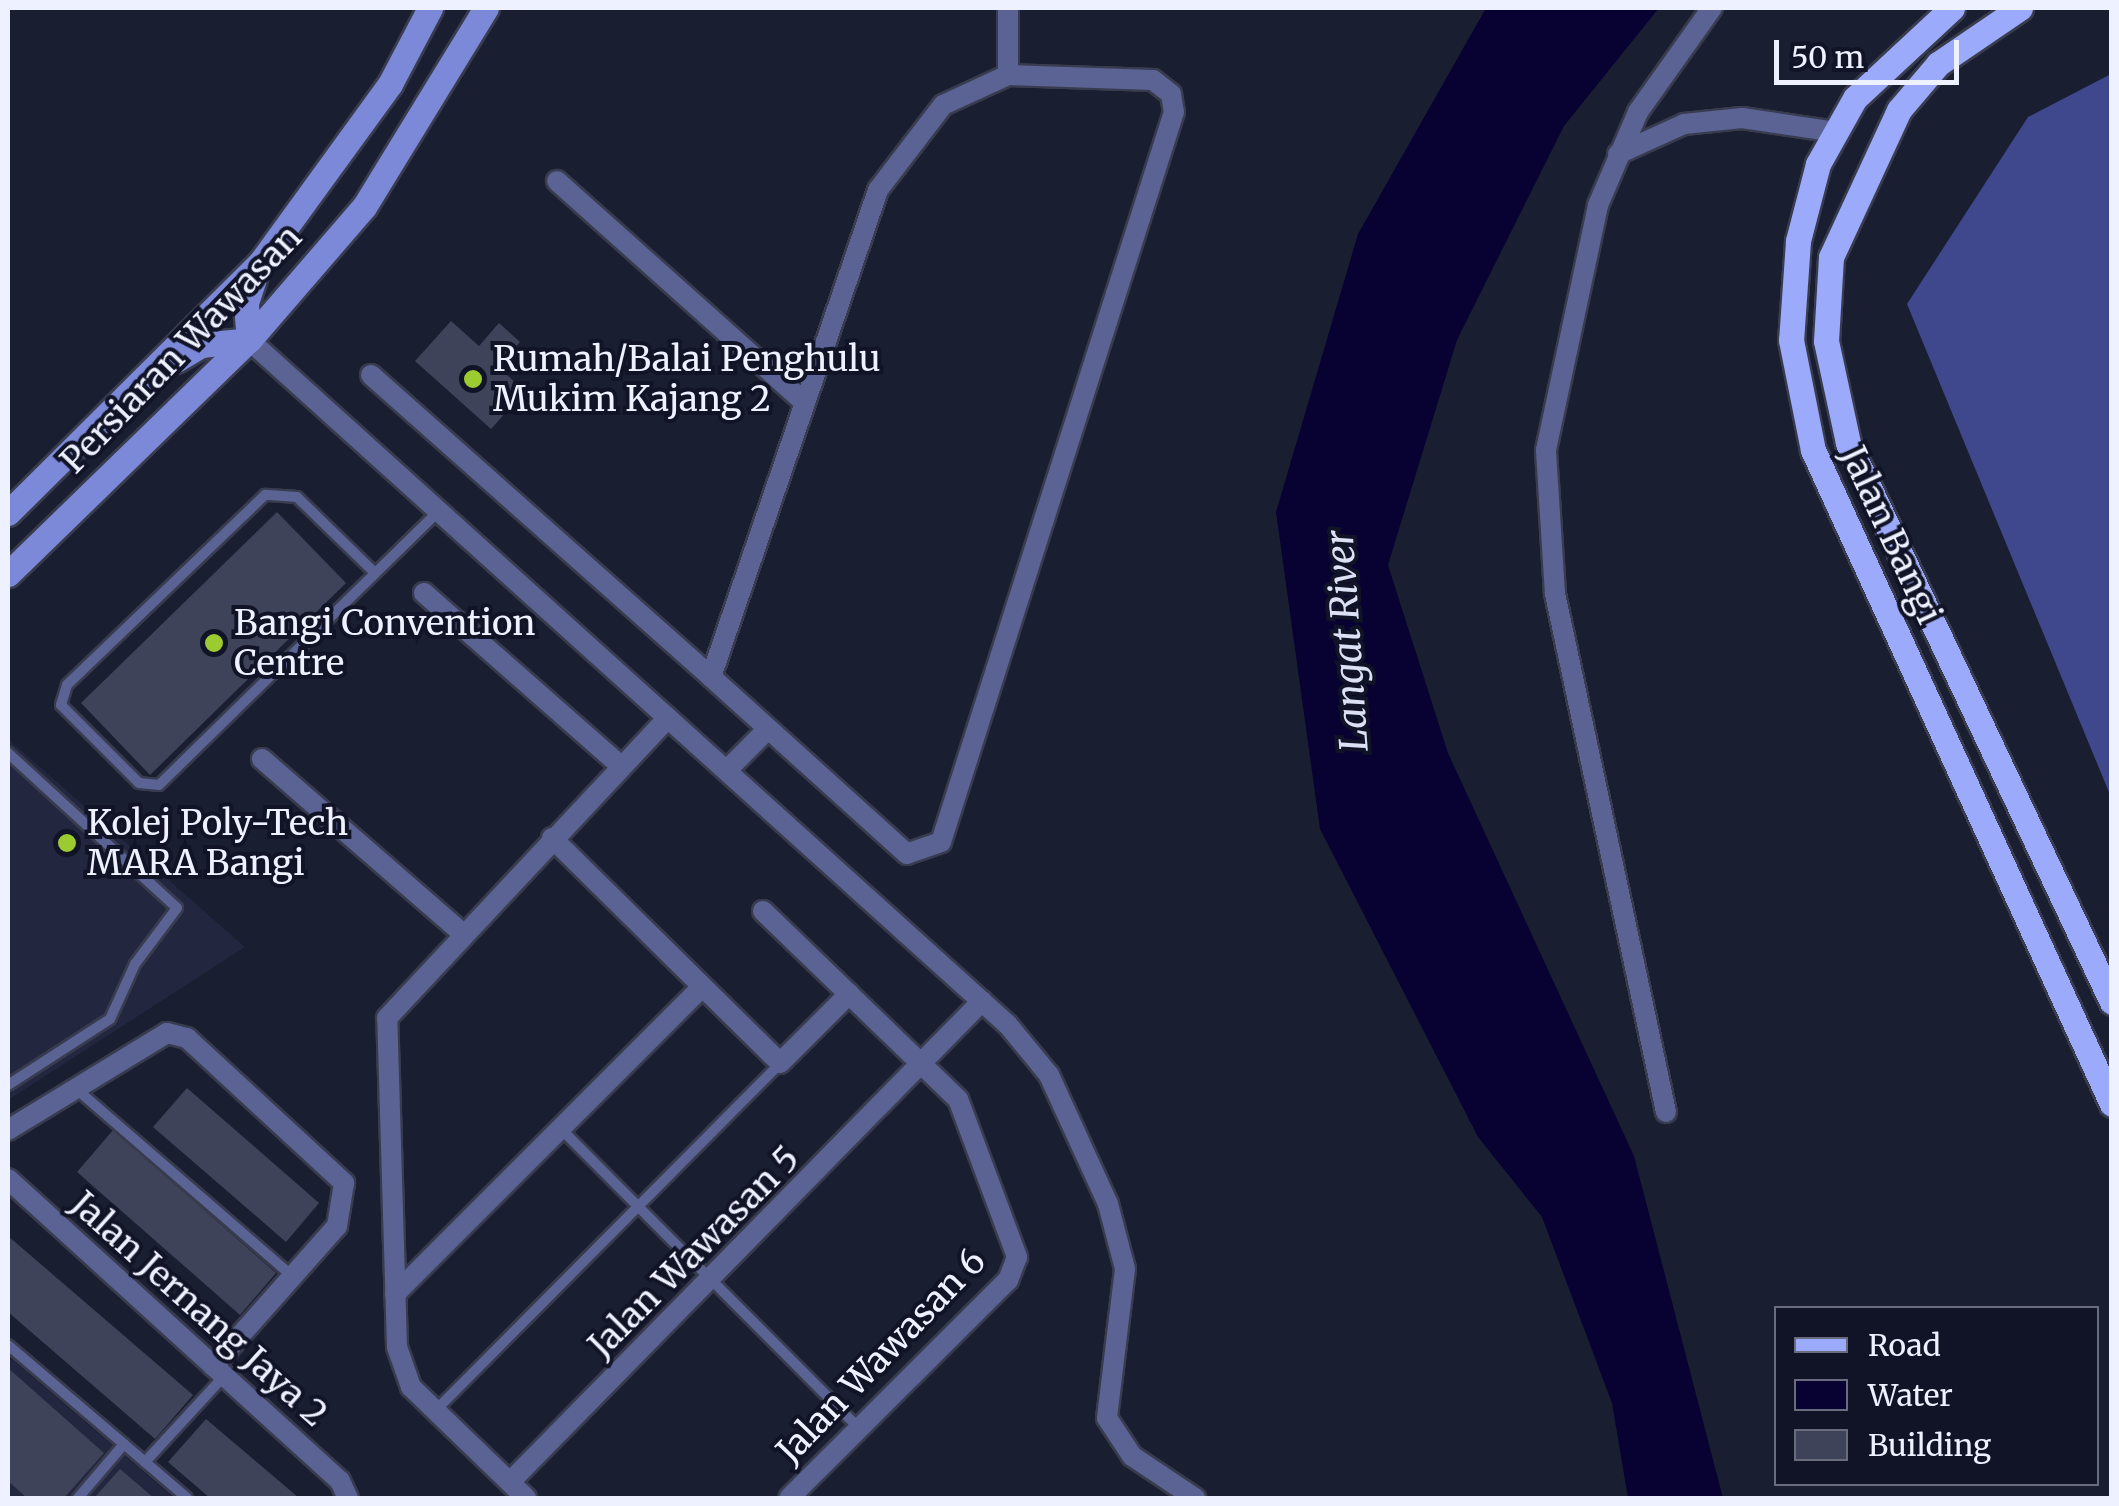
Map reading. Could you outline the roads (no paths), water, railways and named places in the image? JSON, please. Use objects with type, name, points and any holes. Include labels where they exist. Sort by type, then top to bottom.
[{"type":"main road","name":"Persiaran Wawasan","points":[[8,513],[260,263],[390,84],[430,8]]},
{"type":"main road","name":"Persiaran Wawasan","points":[[8,574],[249,340],[364,207],[486,8]]},
{"type":"main road","name":"Jalan Bangi","points":[[1952,8],[1880,70],[1836,132],[1798,241],[1791,340],[1813,450],[2112,1104]]},
{"type":"main road","name":"Jalan Bangi","points":[[2020,8],[1938,64],[1899,110],[1831,257],[1826,340],[1848,443],[2112,1002]]},
{"type":"main road","points":[[146,378],[200,345],[249,340],[246,303],[260,263]]},
{"type":"street","points":[[1008,8],[1008,75]]},
{"type":"street","points":[[1666,1112],[1555,594],[1546,450],[1598,205],[1618,154],[1712,8]]},
{"type":"street","points":[[371,375],[906,854],[924,856],[941,842],[1174,103],[1153,80],[1008,75],[943,105],[878,190],[802,400],[711,677]]},
{"type":"street","points":[[1618,154],[1684,124],[1742,118],[1836,132]]},
{"type":"street","points":[[557,182],[802,400]]},
{"type":"street","points":[[249,340],[982,1002],[1049,1075],[1108,1204],[1127,1306],[1106,1392],[1114,1434],[1195,1498]]},
{"type":"street","points":[[424,593],[620,766]]},
{"type":"street","points":[[526,1498],[411,1386],[395,1294],[387,1018],[461,932],[668,718]]},
{"type":"street","points":[[727,770],[767,730]]},
{"type":"street","points":[[262,758],[461,932]]},
{"type":"street","points":[[552,838],[780,1062],[849,994]]},
{"type":"street","points":[[762,911],[925,1068]]},
{"type":"street","points":[[395,1294],[702,987]]},
{"type":"street","name":"Jalan Wawasan 5","points":[[510,1482],[925,1068],[982,1002]]},
{"type":"street","points":[[8,1130],[146,1040],[187,1038],[344,1183],[336,1226],[218,1371]]},
{"type":"street","name":"Jalan Wawasan 6","points":[[789,1498],[1008,1280],[1017,1257],[958,1100],[925,1068]]},
{"type":"street","name":"Jalan Jernang Jaya 2","points":[[8,1179],[346,1493]]},
{"type":"lane","points":[[374,572],[296,497],[265,495],[66,685],[61,705],[138,783],[159,785],[438,512]]},
{"type":"lane","points":[[8,753],[177,908],[135,964],[110,1019],[8,1085]]},
{"type":"lane","points":[[436,1410],[780,1062]]},
{"type":"lane","points":[[74,1087],[294,1278]]},
{"type":"lane","points":[[561,1129],[859,1428]]},
{"type":"lane","points":[[8,1345],[186,1498]]},
{"type":"lane","points":[[144,1462],[218,1371]]},
{"type":"lane","points":[[78,1498],[124,1444]]},
{"type":"water","name":"Langat River","points":[[1486,8],[1659,8],[1564,126],[1457,340],[1388,565],[1448,753],[1634,1156],[1723,1498],[1628,1498],[1612,1403],[1542,1217],[1478,1137],[1320,829],[1276,512],[1358,234]]},
{"type":"place","name":"Rumah/Balai Penghulu Mukim Kajang 2","points":[[473,379]]},
{"type":"place","name":"Bangi Convention Centre","points":[[214,643]]},
{"type":"place","name":"Kolej Poly-Tech MARA Bangi","points":[[67,843]]}]
